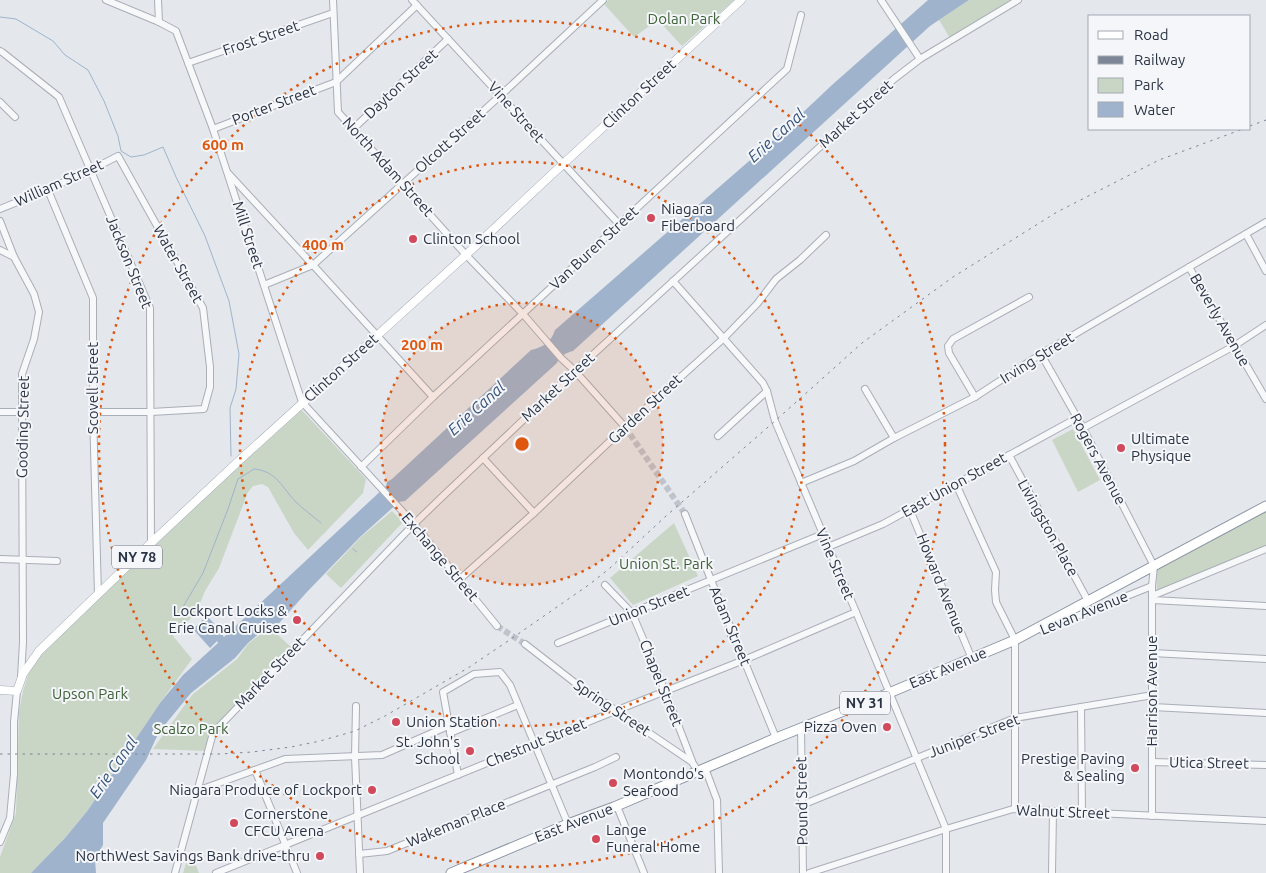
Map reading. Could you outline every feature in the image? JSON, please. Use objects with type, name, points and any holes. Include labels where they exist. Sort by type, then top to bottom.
[{"type":"highway","name":"East Avenue","points":[[452,873],[1016,640],[1266,506]]},
{"type":"main road","name":"Clinton Street","points":[[33,658],[151,543],[302,402],[466,255],[741,0]]},
{"type":"main road","name":"Gooding Street","points":[[17,691],[23,674],[33,658]]},
{"type":"main road","points":[[0,690],[17,691]]},
{"type":"street","name":"Mill Street","points":[[106,0],[176,31],[213,129],[302,402],[382,489]]},
{"type":"street","points":[[158,0],[159,22]]},
{"type":"street","name":"North Adam Street","points":[[333,0],[338,112],[466,255],[524,314],[561,358],[575,371]]},
{"type":"street","name":"Olcott Street","points":[[264,285],[313,265],[603,0]]},
{"type":"street","points":[[881,0],[920,59]]},
{"type":"street","name":"Market Street","points":[[175,873],[213,733],[414,524],[575,371],[894,79],[920,59],[1018,0]]},
{"type":"street","points":[[336,82],[415,3]]},
{"type":"street","name":"Vine Street","points":[[415,3],[619,224]]},
{"type":"street","name":"Frost Street","points":[[188,63],[333,13]]},
{"type":"street","name":"Van Buren Street","points":[[361,467],[433,397],[787,69],[801,15]]},
{"type":"street","name":"Dayton Street","points":[[353,130],[448,39]]},
{"type":"street","name":"Jackson Street","points":[[0,51],[60,97],[150,308],[151,543]]},
{"type":"street","name":"Porter Street","points":[[213,129],[336,82]]},
{"type":"street","points":[[0,102],[15,117]]},
{"type":"street","name":"William Street","points":[[0,209],[48,190],[118,156]]},
{"type":"street","name":"Water Street","points":[[118,156],[203,308],[210,367],[210,387],[204,409],[151,412]]},
{"type":"street","points":[[226,172],[433,397]]},
{"type":"street","name":"Scovell Street","points":[[48,190],[93,298],[93,412],[98,595]]},
{"type":"street","name":"Gooding Street","points":[[0,221],[14,257],[34,294],[39,312],[34,339],[22,374],[23,642],[20,681]]},
{"type":"street","name":"Irving Street","points":[[802,483],[854,461],[974,397],[1041,354],[1266,222]]},
{"type":"street","points":[[1246,234],[1266,271]]},
{"type":"street","name":"Garden Street","points":[[460,579],[724,338],[757,304],[776,279],[800,260],[826,235]]},
{"type":"street","points":[[0,250],[14,257]]},
{"type":"street","name":"Beverly Avenue","points":[[1189,267],[1266,399]]},
{"type":"street","name":"Vine Street","points":[[673,281],[763,383],[767,391],[775,422],[946,829],[946,873]]},
{"type":"street","points":[[974,397],[949,353],[948,346],[953,339],[1029,297]]},
{"type":"street","points":[[1082,428],[1234,346],[1266,325]]},
{"type":"street","name":"Rogers Avenue","points":[[1041,354],[1077,418],[1154,566]]},
{"type":"street","points":[[575,371],[625,427]]},
{"type":"street","points":[[865,389],[894,438]]},
{"type":"street","points":[[718,436],[767,391]]},
{"type":"street","points":[[0,412],[22,412]]},
{"type":"street","points":[[93,412],[151,412]]},
{"type":"street","name":"East Union Street","points":[[828,547],[883,524],[1077,418]]},
{"type":"street","name":"Livingston Place","points":[[1009,455],[1088,601]]},
{"type":"street","points":[[483,458],[534,513]]},
{"type":"street","points":[[956,484],[996,572],[997,578],[994,590],[996,602],[1016,640],[1015,809]]},
{"type":"street","name":"Exchange Street","points":[[382,489],[414,524],[498,626]]},
{"type":"street","name":"Howard Avenue","points":[[910,510],[972,659]]},
{"type":"street","name":"Adam Street","points":[[685,514],[776,738]]},
{"type":"street","name":"Union Street","points":[[558,643],[822,534]]},
{"type":"street","points":[[1152,598],[1266,549]]},
{"type":"street","points":[[0,559],[57,561]]},
{"type":"street","name":"Harrison Avenue","points":[[1152,816],[1152,586],[1154,566]]},
{"type":"street","name":"Chapel Street","points":[[605,585],[632,613],[692,762]]},
{"type":"street","name":"Levan Avenue","points":[[1016,640],[1152,586]]},
{"type":"street","points":[[1152,598],[1266,606]]},
{"type":"street","name":"Chestnut Street","points":[[216,873],[744,660],[856,612]]},
{"type":"street","points":[[23,642],[27,657],[33,658]]},
{"type":"street","name":"Spring Street","points":[[525,644],[615,711],[702,769],[718,800],[719,873]]},
{"type":"street","points":[[1152,653],[1266,659]]},
{"type":"street","points":[[458,775],[443,692],[474,674],[500,672],[510,686],[568,824]]},
{"type":"street","name":"Gooding Street","points":[[0,842],[10,818],[14,774],[14,722],[17,691]]},
{"type":"street","name":"Juniper Street","points":[[802,805],[1015,718],[1153,695]]},
{"type":"street","points":[[197,791],[284,759],[382,755],[518,705]]},
{"type":"street","points":[[356,706],[355,756],[360,873]]},
{"type":"street","points":[[1153,707],[1266,713]]},
{"type":"street","points":[[1081,708],[1082,812]]},
{"type":"street","name":"Pound Street","points":[[801,728],[803,873]]},
{"type":"street","name":"Wakeman Place","points":[[359,854],[386,851],[595,767],[616,756]]},
{"type":"street","name":"Utica Street","points":[[1152,762],[1266,765]]},
{"type":"street","points":[[255,770],[297,873]]},
{"type":"street","points":[[616,806],[644,873]]},
{"type":"street","name":"Walnut Street","points":[[808,873],[1015,809],[1266,820]]},
{"type":"street","points":[[1052,873],[1053,811]]},
{"type":"green space","name":"Dolan Park","points":[[609,0],[734,0],[682,46],[658,20],[634,37],[604,4]]},
{"type":"green space","points":[[969,0],[1012,0],[950,38],[939,20]]},
{"type":"green space","name":"Upson Park","points":[[298,406],[366,479],[363,493],[308,550],[294,533],[268,487],[262,484],[253,486],[248,492],[219,568],[205,591],[196,613],[173,636],[192,659],[88,810],[65,838],[31,873],[0,873],[0,857],[16,813],[19,712],[28,675],[35,662],[45,649]]},
{"type":"green space","points":[[1073,429],[1100,480],[1078,492],[1052,440]]},
{"type":"green space","points":[[392,511],[403,522],[341,588],[326,574],[361,537]]},
{"type":"green space","points":[[1266,512],[1266,546],[1157,592],[1156,570]]},
{"type":"green space","name":"Union St. Park","points":[[674,523],[698,576],[633,605],[610,578]]},
{"type":"green space","name":"Scalzo Park","points":[[263,632],[275,632],[293,649],[212,732],[207,751],[153,749],[192,695],[237,659],[248,644]]},
{"type":"green space","points":[[190,851],[199,873],[183,873]]},
{"type":"water","name":"Erie Canal","points":[[928,0],[969,0],[930,26],[573,351],[561,357],[557,363],[405,501],[399,502],[360,537],[272,631],[262,631],[235,658],[191,693],[159,732],[146,760],[103,823],[103,845],[95,859],[96,873],[31,873],[65,838],[88,810],[160,703],[183,675],[218,643],[217,641],[210,648],[193,629],[207,616],[223,633],[224,637],[386,486],[387,482],[531,350],[546,343],[555,330],[780,134]]},
{"type":"waterway","points":[[0,17],[16,19],[53,41],[65,55],[88,70],[104,101],[118,136],[121,151],[131,157],[144,155],[163,147],[205,236],[229,301],[239,354],[236,389],[230,408],[231,456]]},
{"type":"waterway","points":[[238,479],[254,469],[268,473],[278,481],[299,505],[321,523]]},
{"type":"waterway","points":[[180,612],[203,573],[238,479]]},
{"type":"waterway","points":[[353,549],[357,552]]},
{"type":"tunnel","points":[[625,427],[685,514]]},
{"type":"tunnel","points":[[497,626],[525,644]]},
{"type":"railway","points":[[1251,126],[1266,120]]},
{"type":"railway","points":[[0,754],[220,754],[252,752],[320,741],[355,731],[385,716],[468,668],[590,584],[862,343],[953,277],[1057,212],[1159,160],[1240,130]]},
{"type":"place","name":"Niagara Fiberboard","points":[[651,218]]},
{"type":"place","name":"Clinton School","points":[[413,239]]},
{"type":"place","name":"Ultimate Physique","points":[[1121,448]]},
{"type":"place","name":"Lockport Locks & Erie Canal Cruises","points":[[297,620]]},
{"type":"place","name":"Union Station","points":[[396,722]]},
{"type":"place","name":"Pizza Oven","points":[[887,727]]},
{"type":"place","name":"St. John's School","points":[[470,751]]},
{"type":"place","name":"Prestige Paving & Sealing","points":[[1135,768]]},
{"type":"place","name":"Montondo's Seafood","points":[[613,783]]},
{"type":"place","name":"Niagara Produce of Lockport","points":[[372,790]]},
{"type":"place","name":"Cornerstone CFCU Arena","points":[[234,823]]},
{"type":"place","name":"Lange Funeral Home","points":[[596,839]]},
{"type":"place","name":"NorthWest Savings Bank drive-thru","points":[[320,856]]}]
